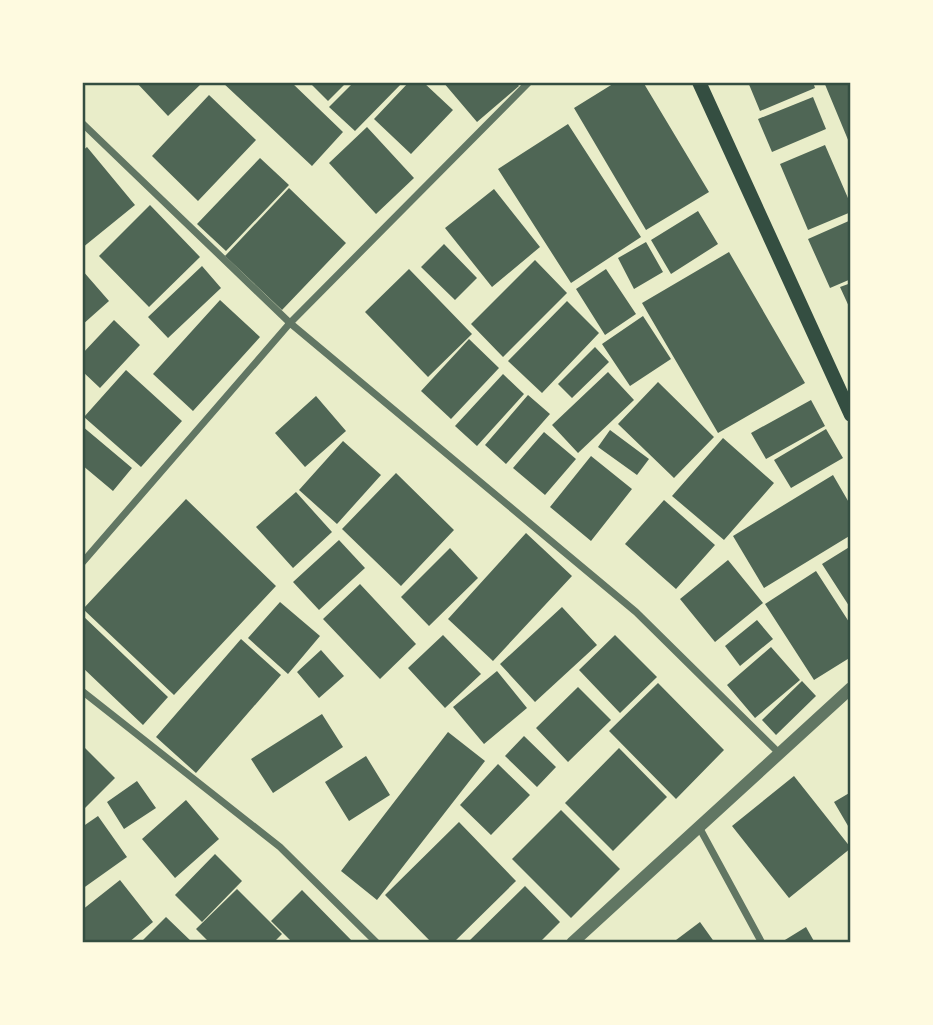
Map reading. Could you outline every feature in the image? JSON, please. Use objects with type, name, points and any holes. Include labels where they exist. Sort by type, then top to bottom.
[{"type":"main road","points":[[699,82],[851,415]]},
{"type":"street","points":[[82,563],[290,323],[529,82]]},
{"type":"street","points":[[82,123],[290,323],[636,612],[779,753]]},
{"type":"street","points":[[572,943],[851,688]]},
{"type":"street","points":[[82,691],[280,848],[377,943]]},
{"type":"street","points":[[699,827],[762,943]]},
{"type":"building","points":[[136,82],[203,82],[168,116]]},
{"type":"building","points":[[222,82],[291,82],[343,132],[312,166]]},
{"type":"building","points":[[309,82],[347,82],[328,101]]},
{"type":"building","points":[[354,82],[403,82],[355,131],[329,107]]},
{"type":"building","points":[[409,82],[423,82],[453,110],[411,154],[374,119]]},
{"type":"building","points":[[443,82],[516,82],[519,86],[477,122]]},
{"type":"building","points":[[616,82],[643,82],[709,192],[646,230],[574,108]]},
{"type":"building","points":[[748,82],[813,82],[815,88],[760,111]]},
{"type":"building","points":[[824,82],[851,82],[851,147]]},
{"type":"building","points":[[209,95],[256,140],[198,201],[152,156]]},
{"type":"building","points":[[813,97],[826,129],[772,152],[758,119]]},
{"type":"building","points":[[568,124],[641,237],[571,283],[498,169]]},
{"type":"building","points":[[367,127],[414,178],[376,214],[329,163]]},
{"type":"building","points":[[825,145],[851,205],[851,212],[808,230],[780,164]]},
{"type":"building","points":[[87,147],[135,205],[82,248],[82,151]]},
{"type":"building","points":[[260,158],[289,185],[226,251],[197,224]]},
{"type":"building","points":[[289,188],[346,243],[282,310],[225,256]]},
{"type":"building","points":[[494,189],[540,247],[492,287],[445,228]]},
{"type":"building","points":[[150,205],[200,257],[149,307],[99,256]]},
{"type":"building","points":[[698,211],[718,244],[671,274],[651,240]]},
{"type":"building","points":[[851,220],[851,279],[830,288],[808,239]]},
{"type":"building","points":[[646,242],[663,272],[634,289],[618,258]]},
{"type":"building","points":[[444,244],[477,278],[455,300],[421,267]]},
{"type":"building","points":[[729,252],[805,383],[718,433],[642,303]]},
{"type":"building","points":[[535,260],[567,293],[503,357],[471,324]]},
{"type":"building","points":[[202,266],[221,288],[168,338],[148,317]]},
{"type":"building","points":[[409,269],[472,334],[428,377],[365,312]]},
{"type":"building","points":[[606,269],[636,314],[605,335],[576,289]]},
{"type":"building","points":[[82,270],[109,301],[82,325]]},
{"type":"building","points":[[851,283],[851,311],[840,287]]},
{"type":"building","points":[[220,300],[260,337],[193,411],[153,374]]},
{"type":"building","points":[[567,301],[599,333],[542,393],[508,361]]},
{"type":"building","points":[[643,316],[671,359],[630,386],[602,344]]},
{"type":"building","points":[[114,320],[140,345],[100,388],[82,371],[82,354]]},
{"type":"building","points":[[469,339],[499,368],[451,419],[421,391]]},
{"type":"building","points":[[595,347],[609,362],[572,398],[558,384]]},
{"type":"building","points":[[126,370],[182,421],[141,467],[84,417]]},
{"type":"building","points":[[608,372],[634,400],[578,453],[552,425]]},
{"type":"building","points":[[503,374],[524,394],[477,446],[455,426]]},
{"type":"building","points":[[658,382],[714,437],[674,478],[618,424]]},
{"type":"building","points":[[528,395],[550,414],[506,464],[485,445]]},
{"type":"building","points":[[316,396],[346,431],[305,467],[275,433]]},
{"type":"building","points":[[811,400],[825,426],[766,459],[751,433]]},
{"type":"building","points":[[82,426],[132,468],[113,491],[82,465]]},
{"type":"building","points":[[826,429],[843,458],[791,488],[774,460]]},
{"type":"building","points":[[610,430],[649,459],[637,475],[598,447]]},
{"type":"building","points":[[544,432],[576,459],[545,495],[513,468]]},
{"type":"building","points":[[723,438],[774,483],[724,540],[672,496]]},
{"type":"building","points":[[343,441],[381,475],[337,524],[299,490]]},
{"type":"building","points":[[591,456],[632,489],[591,541],[550,507]]},
{"type":"building","points":[[396,473],[454,530],[401,586],[342,529]]},
{"type":"building","points":[[833,475],[851,506],[851,535],[764,588],[733,536]]},
{"type":"building","points":[[296,492],[332,532],[293,568],[256,527]]},
{"type":"building","points":[[186,499],[276,586],[174,695],[83,609]]},
{"type":"building","points":[[664,500],[715,545],[676,589],[625,544]]},
{"type":"building","points":[[526,533],[572,576],[493,661],[448,619]]},
{"type":"building","points":[[339,540],[365,568],[319,610],[293,582]]},
{"type":"building","points":[[851,546],[851,609],[822,564]]},
{"type":"building","points":[[450,548],[478,578],[429,626],[401,597]]},
{"type":"building","points":[[728,560],[763,603],[715,642],[680,599]]},
{"type":"building","points":[[816,571],[851,625],[851,657],[814,680],[765,604]]},
{"type":"building","points":[[360,584],[416,644],[380,679],[323,619]]},
{"type":"building","points":[[280,602],[320,636],[288,674],[248,638]]},
{"type":"building","points":[[562,607],[597,645],[535,702],[500,664]]},
{"type":"building","points":[[82,615],[168,697],[143,725],[82,667]]},
{"type":"building","points":[[757,620],[773,639],[740,666],[725,646]]},
{"type":"building","points":[[443,635],[481,674],[445,708],[408,668]]},
{"type":"building","points":[[615,635],[657,677],[620,713],[579,670]]},
{"type":"building","points":[[241,639],[281,675],[196,773],[156,737]]},
{"type":"building","points":[[771,647],[800,680],[755,718],[727,685]]},
{"type":"building","points":[[321,650],[344,676],[319,698],[297,672]]},
{"type":"building","points":[[497,671],[527,708],[484,744],[453,707]]},
{"type":"building","points":[[802,681],[816,696],[776,735],[762,720]]},
{"type":"building","points":[[658,683],[724,750],[676,799],[609,731]]},
{"type":"building","points":[[578,687],[611,720],[568,762],[536,728]]},
{"type":"building","points":[[322,714],[343,747],[273,793],[251,759]]},
{"type":"building","points":[[448,732],[485,761],[377,900],[341,871]]},
{"type":"building","points":[[524,736],[556,767],[537,787],[505,756]]},
{"type":"building","points":[[82,745],[115,778],[82,811]]},
{"type":"building","points":[[619,748],[667,797],[613,851],[565,803]]},
{"type":"building","points":[[366,756],[390,795],[349,821],[325,782]]},
{"type":"building","points":[[498,764],[530,795],[491,835],[460,805]]},
{"type":"building","points":[[794,776],[851,848],[789,898],[732,826]]},
{"type":"building","points":[[137,781],[156,808],[124,829],[107,802]]},
{"type":"building","points":[[851,792],[851,831],[834,802]]},
{"type":"building","points":[[186,800],[219,839],[175,878],[142,839]]},
{"type":"building","points":[[561,810],[620,869],[571,918],[512,859]]},
{"type":"building","points":[[98,816],[127,857],[82,889],[82,827]]},
{"type":"building","points":[[459,822],[516,881],[453,943],[432,943],[385,895]]},
{"type":"building","points":[[215,854],[242,881],[202,922],[175,895]]},
{"type":"building","points":[[120,880],[153,922],[128,943],[82,943],[82,910]]},
{"type":"building","points":[[525,886],[560,922],[539,943],[467,943]]},
{"type":"building","points":[[237,889],[282,934],[273,943],[210,943],[196,929]]},
{"type":"building","points":[[302,890],[354,943],[293,943],[271,921]]},
{"type":"building","points":[[166,917],[193,943],[140,943]]},
{"type":"building","points":[[700,922],[715,943],[672,943]]},
{"type":"building","points":[[806,927],[815,943],[780,943]]}]
